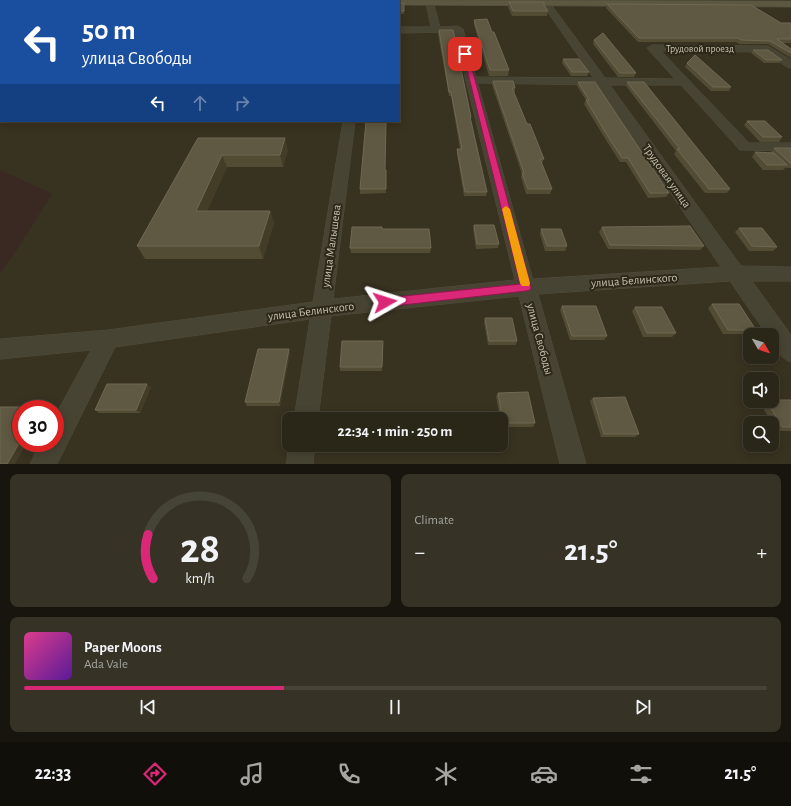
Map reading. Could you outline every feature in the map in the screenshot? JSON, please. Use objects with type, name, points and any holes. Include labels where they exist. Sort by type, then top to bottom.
[{"type":"main road","points":[[77,0],[172,0]]},
{"type":"main road","points":[[400,2],[764,2],[791,4]]},
{"type":"main road","points":[[764,2],[785,14]]},
{"type":"street","name":"Трудовая улица","points":[[545,2],[791,352]]},
{"type":"street","points":[[400,30],[436,30],[430,3]]},
{"type":"street","name":"улица Свободы","points":[[436,30],[458,29],[572,464]]},
{"type":"street","name":"Трудовой проезд","points":[[791,65],[768,49],[652,48],[745,147],[791,147]]},
{"type":"street","points":[[472,80],[684,82]]},
{"type":"street","name":"улица Малышева","points":[[307,412],[349,122]]},
{"type":"street","name":"улица Белинского","points":[[0,349],[108,339],[322,309],[526,287],[736,273],[791,274]]},
{"type":"street","points":[[64,423],[108,339]]},
{"type":"street","points":[[43,464],[49,452]]},
{"type":"street","points":[[300,464],[301,452]]},
{"type":"shaded area","points":[[0,170],[52,194],[16,251],[0,273]]},
{"type":"building","points":[[509,2],[544,2],[544,5],[548,11],[513,11]]},
{"type":"building","points":[[400,3],[404,3],[404,11],[400,11]]},
{"type":"building","points":[[607,4],[751,5],[781,23],[791,23],[791,39],[777,39],[791,49],[791,53],[770,41],[741,40],[738,38],[639,38]]},
{"type":"building","points":[[487,19],[492,32],[494,32],[509,70],[490,70],[474,20]]},
{"type":"building","points":[[439,30],[453,30],[470,117],[487,192],[465,192],[457,149],[462,149],[451,92],[449,92]]},
{"type":"building","points":[[603,33],[636,73],[620,73],[594,40]]},
{"type":"building","points":[[753,50],[768,50],[782,60],[766,60]]},
{"type":"building","points":[[695,55],[731,87],[713,87],[687,63]]},
{"type":"building","points":[[563,59],[579,59],[589,72],[572,72]]},
{"type":"building","points":[[493,81],[513,81],[515,88],[512,88],[527,124],[530,124],[544,159],[540,159],[552,189],[528,189]]},
{"type":"building","points":[[578,82],[595,82],[669,193],[650,193],[628,158],[622,158],[607,135],[586,100],[589,100]]},
{"type":"building","points":[[627,82],[644,82],[730,189],[709,189],[677,149],[680,149]]},
{"type":"building","points":[[747,121],[765,121],[782,137],[763,137]]},
{"type":"building","points":[[366,122],[386,122],[386,189],[360,189]]},
{"type":"building","points":[[198,138],[285,138],[280,155],[222,155],[196,211],[270,211],[259,246],[137,246]]},
{"type":"building","points":[[774,148],[791,148],[791,163],[790,163]]},
{"type":"building","points":[[755,152],[774,153],[787,165],[767,165]]},
{"type":"building","points":[[474,225],[494,225],[499,244],[477,244]]},
{"type":"building","points":[[690,226],[704,246],[610,245],[602,227]]},
{"type":"building","points":[[352,227],[382,227],[382,229],[429,229],[431,248],[350,248]]},
{"type":"building","points":[[739,228],[762,228],[777,247],[752,246]]},
{"type":"building","points":[[541,229],[561,229],[567,246],[547,246]]},
{"type":"building","points":[[712,304],[739,304],[755,328],[728,330]]},
{"type":"building","points":[[562,306],[596,306],[607,336],[572,336]]},
{"type":"building","points":[[635,307],[662,307],[676,333],[647,333]]},
{"type":"building","points":[[485,318],[512,318],[517,341],[489,341]]},
{"type":"building","points":[[342,341],[383,341],[382,367],[340,367]]},
{"type":"building","points":[[258,349],[289,349],[279,402],[245,402]]},
{"type":"building","points":[[107,384],[147,384],[136,410],[95,410]]},
{"type":"building","points":[[528,392],[535,423],[508,423],[508,412],[501,412],[498,393]]},
{"type":"building","points":[[625,397],[639,434],[604,434],[593,398]]},
{"type":"building","points":[[779,400],[791,400],[791,427],[782,427],[779,422],[779,416],[776,416],[771,408],[779,408]]},
{"type":"building","points":[[0,407],[12,407],[12,452],[14,452],[7,464],[0,464]]},
{"type":"slow traffic","points":[[506,209],[525,283]]},
{"type":"route","points":[[385,302],[526,287],[465,54]]}]
